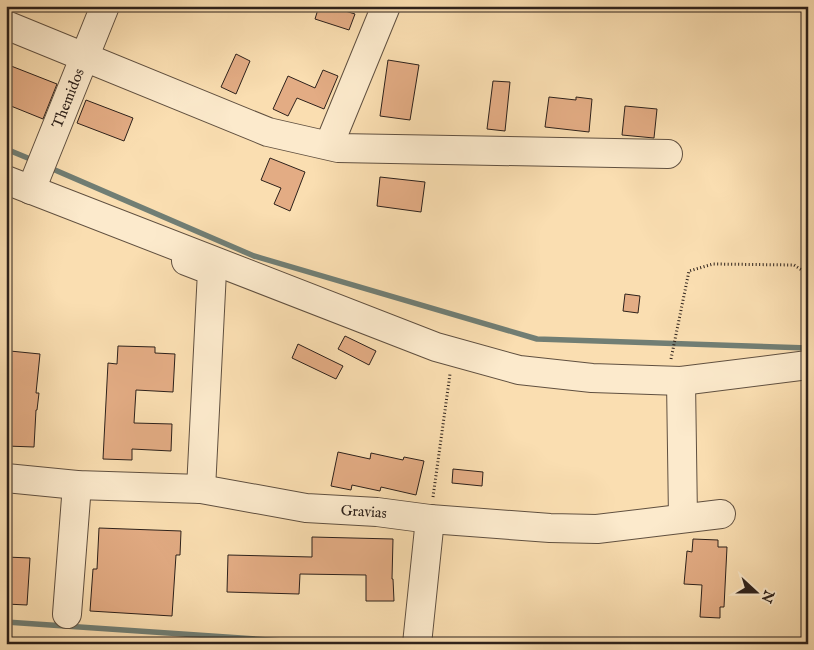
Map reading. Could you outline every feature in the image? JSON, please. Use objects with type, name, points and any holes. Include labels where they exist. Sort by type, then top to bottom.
[{"type":"street","name":"Themidos","points":[[34,184],[105,6]]},
{"type":"street","points":[[329,145],[386,6]]},
{"type":"street","points":[[6,25],[86,56],[268,132],[338,148],[668,154]]},
{"type":"street","points":[[6,180],[34,184],[436,347],[519,370],[592,378],[808,364]]},
{"type":"street","points":[[91,223],[212,271],[201,489]]},
{"type":"street","points":[[675,373],[683,518]]},
{"type":"street","name":"Gravias","points":[[6,478],[77,485],[201,489],[306,508],[377,512],[430,519],[550,528],[597,529],[721,514]]},
{"type":"street","points":[[67,614],[77,485]]},
{"type":"street","points":[[417,644],[430,519]]},
{"type":"path","points":[[675,373],[675,338],[689,271],[713,264],[794,265],[808,274]]},
{"type":"path","points":[[430,519],[452,351]]},
{"type":"building","points":[[319,6],[329,6],[355,14],[349,30],[315,19]]},
{"type":"building","points":[[236,54],[250,61],[236,94],[221,87]]},
{"type":"building","points":[[388,60],[419,65],[410,120],[380,116]]},
{"type":"building","points":[[6,64],[57,84],[43,119],[6,104]]},
{"type":"building","points":[[323,70],[338,76],[324,109],[297,98],[288,116],[273,109],[288,76],[315,88]]},
{"type":"building","points":[[493,81],[510,82],[505,131],[487,129]]},
{"type":"building","points":[[549,97],[576,100],[576,97],[592,99],[589,132],[545,127]]},
{"type":"building","points":[[86,100],[133,118],[124,141],[77,123]]},
{"type":"building","points":[[625,106],[657,109],[654,138],[622,135]]},
{"type":"building","points":[[270,158],[305,172],[290,211],[274,204],[281,188],[261,180]]},
{"type":"building","points":[[380,177],[425,182],[421,212],[377,206]]},
{"type":"building","points":[[625,294],[640,296],[638,313],[623,311]]},
{"type":"building","points":[[345,336],[376,351],[369,365],[338,349]]},
{"type":"building","points":[[298,344],[343,366],[336,379],[292,358]]},
{"type":"building","points":[[118,346],[155,347],[155,353],[175,354],[173,392],[136,390],[134,423],[172,424],[171,451],[132,449],[132,460],[103,459],[108,363],[117,364]]},
{"type":"building","points":[[10,351],[40,354],[36,393],[39,393],[34,447],[6,446],[6,405]]},
{"type":"building","points":[[338,452],[370,459],[371,453],[403,460],[404,457],[424,461],[416,495],[381,487],[380,491],[352,485],[351,490],[331,486]]},
{"type":"building","points":[[453,469],[483,472],[482,486],[452,483]]},
{"type":"building","points":[[99,528],[181,531],[180,555],[176,555],[172,616],[90,611],[93,569],[97,569]]},
{"type":"building","points":[[312,537],[393,539],[392,579],[394,601],[366,601],[366,575],[300,574],[299,594],[227,592],[228,555],[312,557]]},
{"type":"building","points":[[693,539],[718,540],[718,547],[727,547],[724,607],[720,607],[720,618],[700,617],[702,585],[684,584],[687,551],[692,552]]},
{"type":"building","points":[[6,557],[30,558],[27,605],[6,604]]},
{"type":"waterway","points":[[6,149],[35,161]]},
{"type":"waterway","points":[[48,167],[254,256],[537,339],[808,348]]},
{"type":"waterway","points":[[6,622],[328,644]]}]
